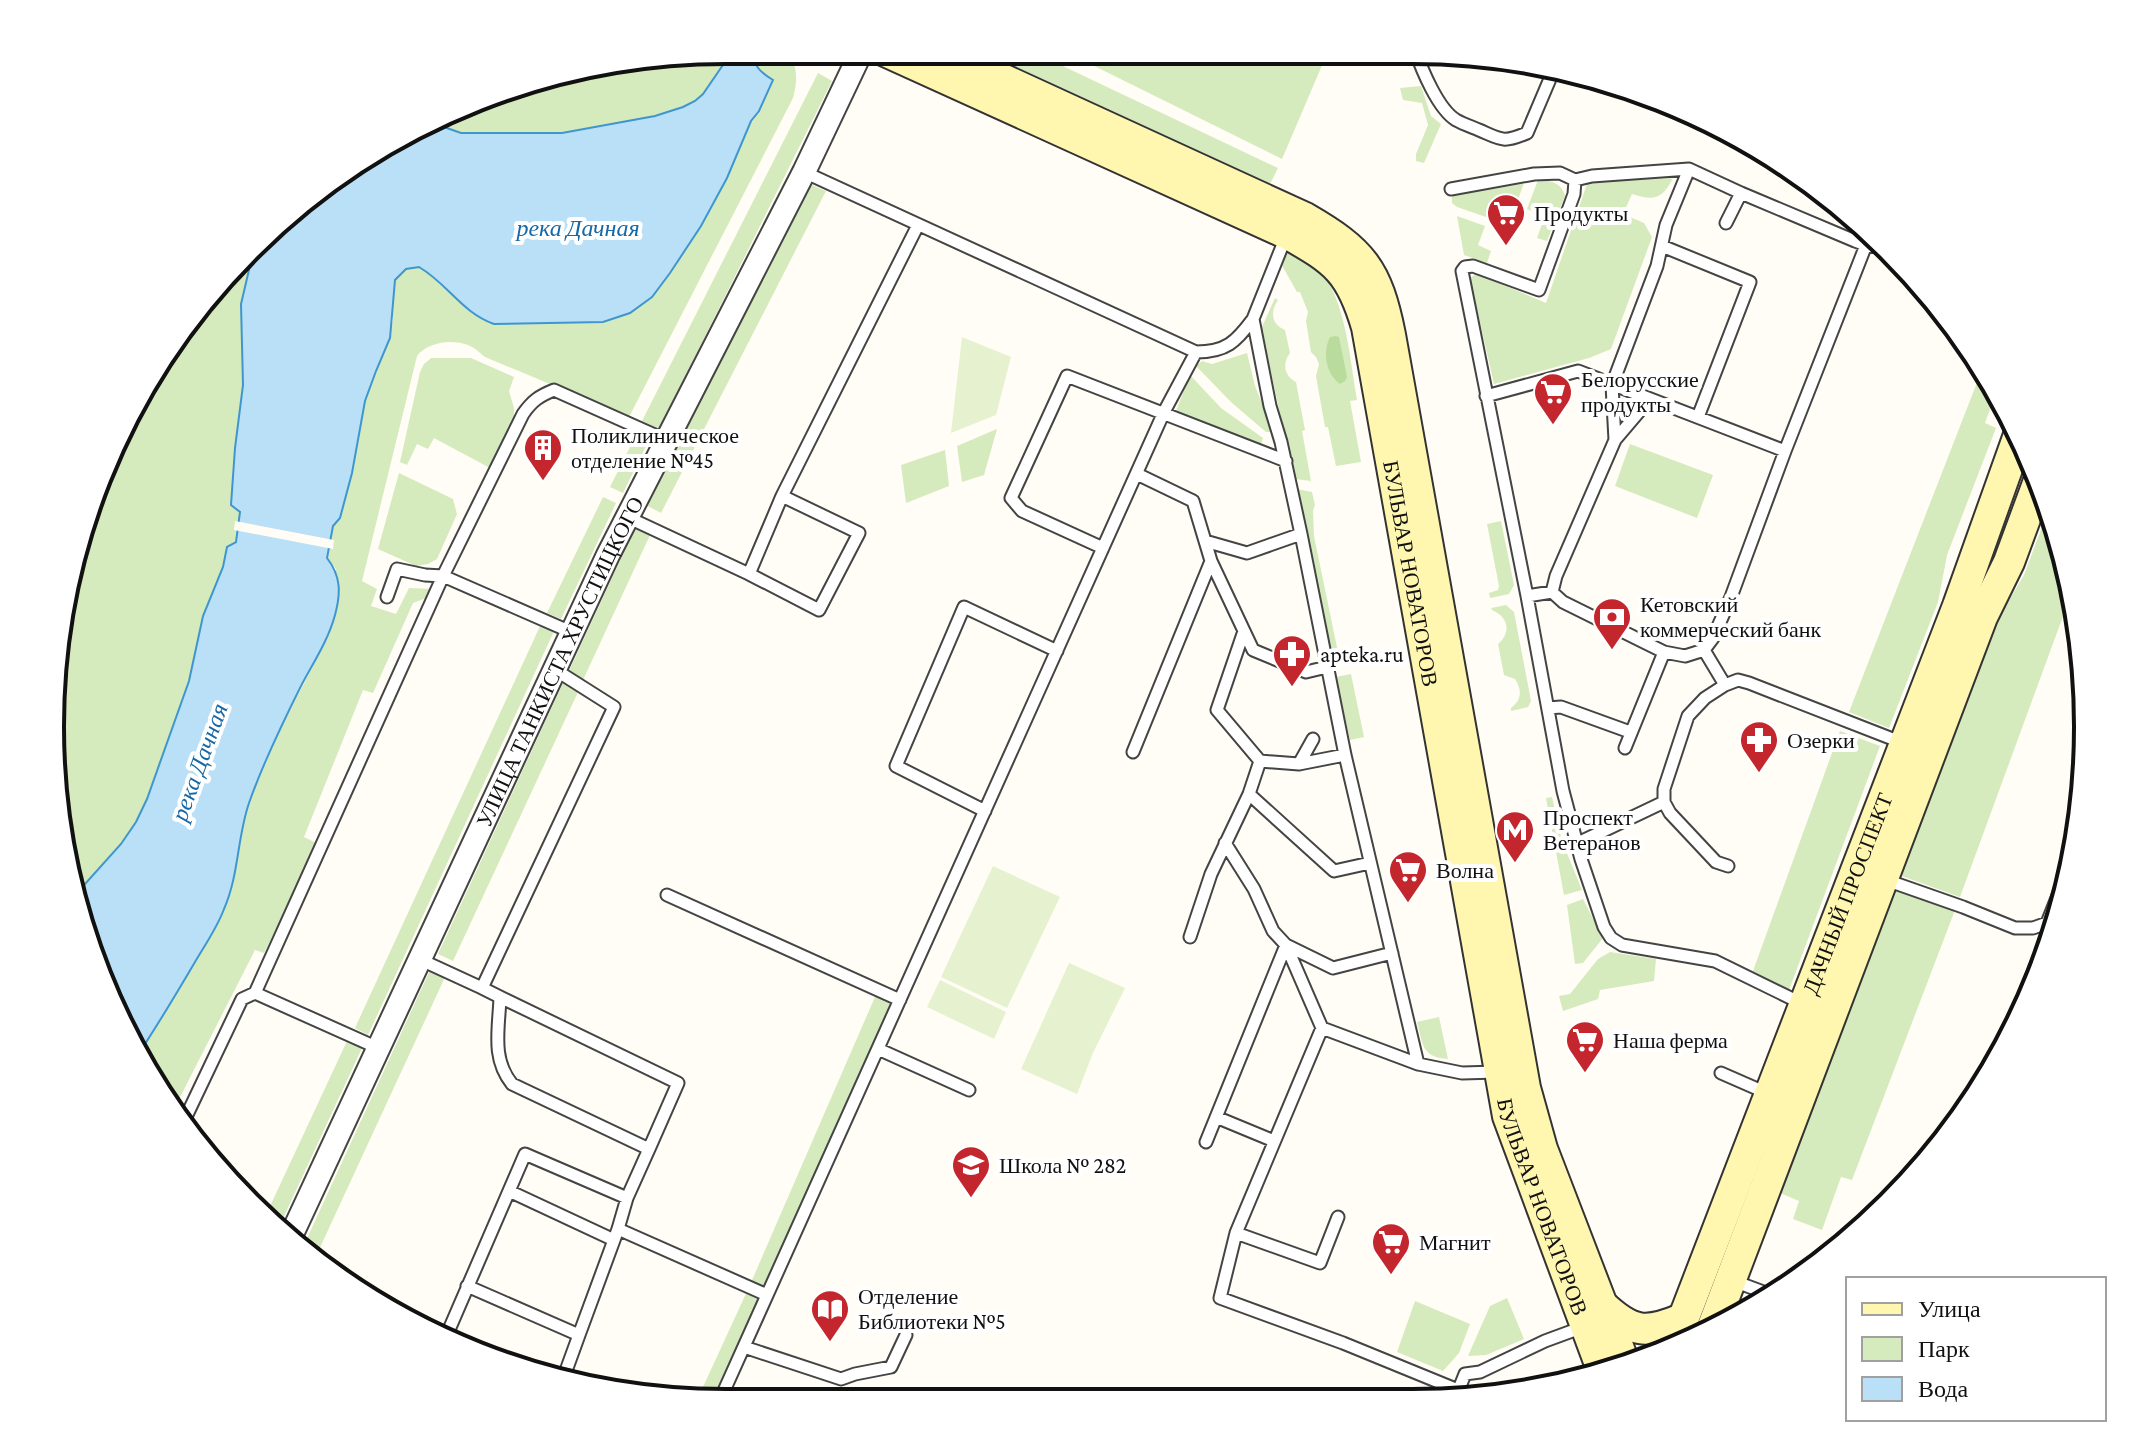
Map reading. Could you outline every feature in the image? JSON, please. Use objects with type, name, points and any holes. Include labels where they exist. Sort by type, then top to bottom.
[{"type":"street","name":"УЛИЦА ТАНКИСТА ХРУСТИЦКОГО","points":[[294,1229],[571,632],[804,172],[855,64]]},
{"type":"street","name":"БУЛЬВАР НОВАТОРОВ","points":[[914,64],[1288,234],[1322,253],[1352,285],[1367,327],[1508,1116],[1516,1142],[1594,1316],[1619,1355]]},
{"type":"street","name":"БУЛЬВАР НОВАТОРОВ","points":[[970,64],[1305,218],[1333,234],[1371,272],[1383,302],[1390,335],[1525,1088],[1594,1316],[1601,1361]]},
{"type":"street","name":"ДАЧНЫЙ ПРОСПЕКТ","points":[[1717,1314],[1883,879],[1918,748],[2014,451]]},
{"type":"street","name":"ДАЧНЫЙ ПРОСПЕКТ","points":[[1677,1334],[1803,1004],[1918,748],[2009,562],[2033,497]]},
{"type":"street","points":[[1594,1316],[1635,1327],[1660,1329],[1682,1319]]},
{"type":"lane","points":[[1420,64],[1435,96],[1453,119],[1508,141],[1527,133],[1550,79]]},
{"type":"lane","points":[[1615,440],[1612,385],[1657,266],[1666,225],[1689,169]]},
{"type":"lane","points":[[1451,189],[1534,174],[1560,173],[1575,180],[1689,169],[1866,245],[1731,597],[1713,638],[1704,650],[1685,656],[1664,652],[1563,602],[1552,592]]},
{"type":"lane","points":[[804,172],[1196,352],[1212,352],[1238,340],[1253,319],[1288,234]]},
{"type":"lane","points":[[1575,180],[1574,194],[1539,290],[1473,266],[1465,267],[1462,271],[1563,791],[1597,908],[1611,938],[1622,945],[1715,961],[1803,1004]]},
{"type":"lane","points":[[1726,223],[1741,193]]},
{"type":"lane","points":[[749,574],[782,496],[918,225]]},
{"type":"lane","points":[[1662,246],[1750,282],[1698,417]]},
{"type":"lane","points":[[1253,319],[1270,406],[1286,461],[1345,755],[1418,1064]]},
{"type":"lane","points":[[725,1389],[1164,412],[1196,352]]},
{"type":"lane","points":[[1486,396],[1578,371],[1785,451]]},
{"type":"lane","points":[[1103,548],[1022,511],[1011,498],[1067,376],[1286,461]]},
{"type":"lane","points":[[188,1112],[242,999],[255,993],[443,576],[523,414],[533,401],[554,390],[666,440]]},
{"type":"lane","points":[[1552,592],[1556,576],[1615,440],[1649,400]]},
{"type":"lane","points":[[1137,474],[1193,501],[1211,561],[1253,650],[1306,672],[1327,667]]},
{"type":"lane","points":[[627,517],[819,610],[859,533],[782,496]]},
{"type":"lane","points":[[1205,541],[1247,553],[1301,534]]},
{"type":"lane","points":[[1133,752],[1211,561]]},
{"type":"lane","points":[[387,597],[397,569],[443,576],[571,632]]},
{"type":"lane","points":[[1527,596],[1552,592]]},
{"type":"lane","points":[[985,811],[896,766],[964,607],[1057,651]]},
{"type":"lane","points":[[1244,631],[1217,710],[1260,761],[1299,764],[1345,755]]},
{"type":"lane","points":[[1704,650],[1725,685]]},
{"type":"lane","points":[[1625,748],[1664,652]]},
{"type":"lane","points":[[482,988],[614,707],[554,669]]},
{"type":"lane","points":[[1728,866],[1716,862],[1670,813],[1664,802],[1664,789],[1688,716],[1705,698],[1725,685],[1738,680],[1749,683],[1918,748]]},
{"type":"lane","points":[[1548,708],[1561,707],[1630,732]]},
{"type":"lane","points":[[1299,764],[1313,739]]},
{"type":"lane","points":[[1190,937],[1211,874],[1249,794],[1260,761]]},
{"type":"lane","points":[[1249,794],[1334,871],[1370,863]]},
{"type":"lane","points":[[1578,843],[1664,802]]},
{"type":"lane","points":[[1225,843],[1254,889],[1273,931],[1286,945],[1322,1028],[1418,1064],[1462,1073],[1499,1072]]},
{"type":"lane","points":[[1883,879],[2015,928],[2043,926]]},
{"type":"lane","points":[[667,895],[900,1000]]},
{"type":"lane","points":[[1286,945],[1333,968],[1392,953]]},
{"type":"lane","points":[[1206,1142],[1286,945]]},
{"type":"lane","points":[[419,959],[678,1083],[627,1198],[567,1369]]},
{"type":"lane","points":[[255,993],[378,1048]]},
{"type":"lane","points":[[500,997],[498,1057],[502,1071],[512,1084],[649,1149]]},
{"type":"lane","points":[[1322,1028],[1236,1233],[1220,1298],[1343,1343],[1443,1388]]},
{"type":"lane","points":[[878,1049],[969,1090]]},
{"type":"lane","points":[[1721,1073],[1769,1094]]},
{"type":"lane","points":[[1216,1117],[1274,1141]]},
{"type":"lane","points":[[449,1328],[525,1154],[627,1198]]},
{"type":"lane","points":[[509,1191],[767,1295]]},
{"type":"lane","points":[[1236,1233],[1320,1263],[1338,1217]]},
{"type":"lane","points":[[1730,1279],[1759,1290]]},
{"type":"lane","points":[[467,1286],[579,1335]]},
{"type":"lane","points":[[1459,1388],[1465,1374],[1480,1372],[1594,1316]]},
{"type":"lane","points":[[744,1347],[841,1379],[891,1367],[906,1335]]},
{"type":"green space","points":[[724,64],[695,101],[655,116],[562,133],[461,133],[444,127],[514,99],[555,87],[640,70]]},
{"type":"green space","points":[[756,64],[794,64],[796,85],[793,98],[629,417],[485,357],[462,343],[434,345],[417,356],[362,581],[377,589],[371,606],[396,614],[409,588],[434,589],[429,597],[413,603],[373,693],[363,690],[304,837],[318,844],[264,953],[255,950],[179,1099],[145,1044],[211,935],[232,887],[238,843],[248,805],[281,728],[329,635],[336,612],[336,569],[327,558],[333,526],[340,518],[352,473],[365,401],[393,321],[395,281],[406,269],[419,267],[472,312],[494,324],[603,322],[652,297],[701,226],[727,178],[751,121],[759,111],[759,71]]},
{"type":"green space","points":[[1010,64],[1059,64],[1278,168],[1270,184]]},
{"type":"green space","points":[[1090,64],[1323,64],[1282,159]]},
{"type":"green space","points":[[818,73],[832,81],[659,429],[642,421]]},
{"type":"green space","points":[[1421,86],[1431,116],[1441,124],[1424,163],[1416,161],[1428,125],[1422,103],[1403,100],[1400,88]]},
{"type":"green space","points":[[1669,174],[1672,180],[1664,192],[1651,198],[1632,194],[1623,214],[1644,223],[1652,237],[1611,349],[1494,384],[1470,278],[1476,274],[1546,303],[1588,181]]},
{"type":"green space","points":[[1525,180],[1516,205],[1496,198],[1489,218],[1452,203],[1452,197],[1457,193]]},
{"type":"green space","points":[[1538,180],[1555,183],[1565,196],[1547,241],[1537,238],[1545,216],[1527,209]]},
{"type":"green space","points":[[812,185],[826,191],[661,513],[646,505]]},
{"type":"green space","points":[[1457,216],[1485,226],[1478,245],[1491,251],[1487,263],[1464,255]]},
{"type":"green space","points":[[1288,248],[1319,270],[1328,282],[1341,313],[1357,400],[1350,401],[1361,462],[1336,466],[1316,376],[1319,364],[1311,352],[1306,321],[1308,312],[1300,292],[1297,292],[1280,262]]},
{"type":"green space","points":[[250,267],[241,304],[243,385],[231,505],[240,512],[236,542],[227,547],[223,567],[203,616],[189,681],[147,799],[121,844],[84,885],[70,813],[65,683],[77,597],[99,514],[114,473],[132,433],[176,358],[201,323]]},
{"type":"green space","points":[[1275,298],[1278,300],[1273,317],[1285,330],[1290,353],[1286,369],[1296,382],[1311,481],[1295,479],[1261,329]]},
{"type":"green space","points":[[962,337],[1011,357],[996,415],[951,433]]},
{"type":"green space","points":[[1330,337],[1339,337],[1347,377],[1340,384],[1331,375],[1326,356]]},
{"type":"green space","points":[[1247,353],[1255,386],[1274,432],[1266,432],[1196,366],[1202,361],[1212,364]]},
{"type":"green space","points":[[431,358],[471,358],[514,377],[509,391],[514,422],[490,468],[434,438],[428,449],[417,444],[407,465],[400,462],[420,372]]},
{"type":"green space","points":[[1190,375],[1221,408],[1263,438],[1261,444],[1176,411]]},
{"type":"green space","points":[[1977,382],[1991,406],[1985,423],[1996,428],[1947,555],[1938,602],[1889,728],[1849,712]]},
{"type":"green space","points":[[997,429],[984,475],[962,482],[957,446]]},
{"type":"green space","points":[[637,433],[649,440],[623,493],[610,487]]},
{"type":"green space","points":[[1630,444],[1713,475],[1697,518],[1615,486]]},
{"type":"green space","points":[[945,450],[949,486],[906,503],[901,465]]},
{"type":"green space","points":[[399,473],[453,499],[457,514],[437,559],[428,564],[416,566],[378,549]]},
{"type":"green space","points":[[1297,489],[1312,492],[1315,505],[1314,536],[1339,657],[1333,658]]},
{"type":"green space","points":[[603,497],[616,503],[561,619],[547,613]]},
{"type":"green space","points":[[1501,521],[1514,585],[1509,594],[1490,598],[1489,593],[1498,590],[1499,586],[1487,524]]},
{"type":"green space","points":[[2042,526],[2064,614],[1960,897],[1899,875],[1994,625],[2024,575]]},
{"type":"green space","points":[[635,528],[650,535],[583,680],[569,671]]},
{"type":"green space","points":[[1506,605],[1514,612],[1531,701],[1528,707],[1511,711],[1520,691],[1515,679],[1504,675],[1498,644],[1505,635],[1506,625],[1491,608]]},
{"type":"green space","points":[[541,624],[555,629],[368,1035],[355,1028]]},
{"type":"green space","points":[[1351,674],[1364,737],[1350,740],[1336,677]]},
{"type":"green space","points":[[563,683],[578,692],[453,961],[438,954]]},
{"type":"green space","points":[[1840,731],[1880,746],[1789,990],[1753,971]]},
{"type":"green space","points":[[1552,797],[1562,841],[1582,890],[1564,895],[1546,798]]},
{"type":"green space","points":[[993,866],[1060,897],[1007,1008],[941,977]]},
{"type":"green space","points":[[1895,889],[1955,910],[1852,1180],[1841,1177],[1822,1230],[1793,1219],[1799,1201],[1780,1193]]},
{"type":"green space","points":[[1583,899],[1603,938],[1583,963],[1575,964],[1567,905]]},
{"type":"green space","points":[[1610,952],[1656,959],[1654,981],[1600,990],[1598,999],[1563,1011],[1559,996],[1570,994],[1598,959]]},
{"type":"green space","points":[[1069,963],[1125,988],[1077,1094],[1021,1069]]},
{"type":"green space","points":[[431,968],[446,975],[319,1249],[307,1239]]},
{"type":"green space","points":[[940,980],[1006,1012],[994,1039],[927,1007]]},
{"type":"green space","points":[[878,990],[900,1000],[725,1389],[702,1388]]},
{"type":"green space","points":[[1439,1017],[1448,1059],[1428,1052],[1422,1043],[1417,1022]]},
{"type":"green space","points":[[347,1041],[362,1048],[283,1218],[270,1206]]},
{"type":"green space","points":[[1507,1298],[1524,1339],[1486,1355],[1468,1356],[1490,1306]]},
{"type":"green space","points":[[1415,1301],[1470,1324],[1459,1353],[1443,1371],[1397,1352]]},
{"type":"water","name":"река Дачная","points":[[724,64],[756,64],[773,80],[701,226],[652,297],[630,313],[603,322],[494,324],[472,312],[419,267],[406,269],[395,280],[390,338],[365,401],[352,473],[340,518],[333,526],[327,558],[335,571],[338,585],[332,625],[254,788],[245,816],[233,883],[221,916],[145,1043],[114,980],[84,885],[121,844],[147,799],[189,681],[203,616],[223,567],[227,547],[236,542],[240,512],[231,505],[243,385],[241,304],[250,267],[323,201],[395,153],[444,127],[461,133],[562,133],[655,116],[683,107],[703,94]]},
{"type":"pier","points":[[235,521],[334,540],[333,549],[234,530]]},
{"type":"place","name":"Продукты","points":[[1506,247]]},
{"type":"place","name":"Белорусские продукты","points":[[1553,426]]},
{"type":"place","name":"Поликлиническое отделение №45","points":[[543,482]]},
{"type":"place","name":"Кетовский коммерческий банк","points":[[1612,651]]},
{"type":"place","name":"apteka.ru","points":[[1292,688]]},
{"type":"place","name":"Озерки","points":[[1759,774]]},
{"type":"place","name":"Проспект Ветеранов","points":[[1515,864]]},
{"type":"place","name":"Волна","points":[[1408,904]]},
{"type":"place","name":"Наша ферма","points":[[1585,1074]]},
{"type":"place","name":"Школа № 282","points":[[971,1199]]},
{"type":"place","name":"Магнит","points":[[1391,1276]]},
{"type":"place","name":"Отделение Библиотеки №5","points":[[830,1343]]}]
